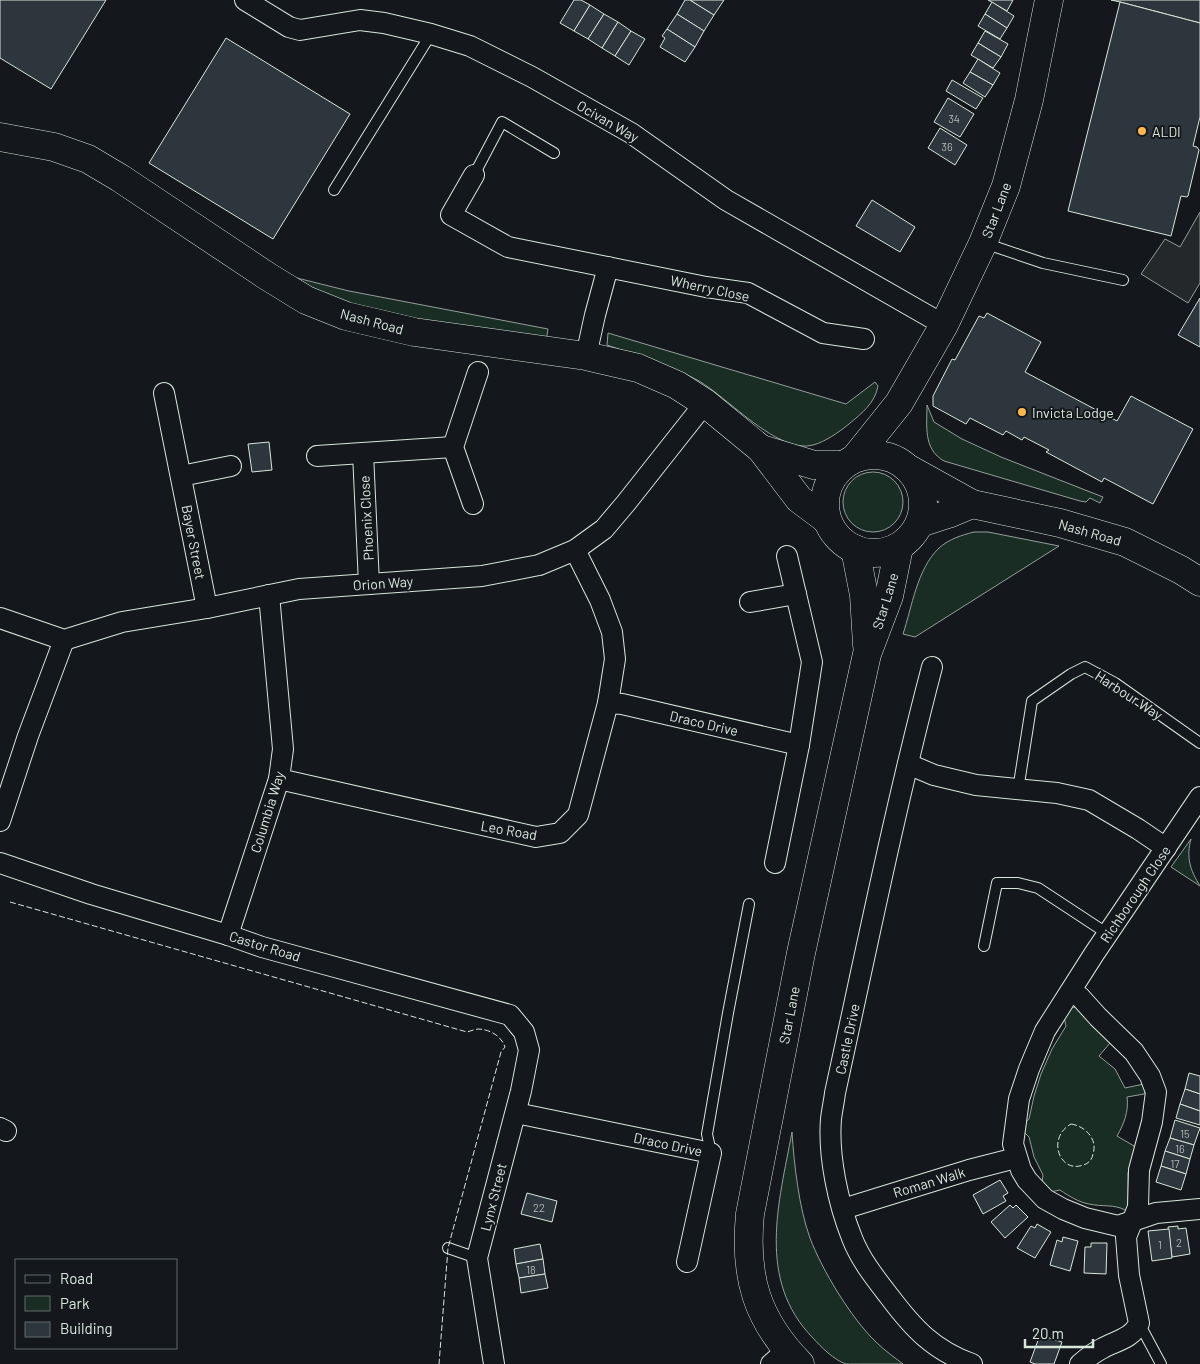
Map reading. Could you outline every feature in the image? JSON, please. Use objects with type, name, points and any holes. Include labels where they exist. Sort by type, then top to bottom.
[{"type":"street","name":"Ocivan Way","points":[[245,0],[290,27],[300,30],[360,20],[384,23],[431,34],[470,46],[532,77],[631,133],[726,200],[944,325]]},
{"type":"street","name":"Star Lane","points":[[850,462],[899,403],[944,325],[983,243],[1008,177],[1029,100],[1049,0]]},
{"type":"street","name":"Nash Road","points":[[0,137],[54,147],[88,160],[120,178],[306,300],[346,316],[414,332],[586,356],[638,368],[677,385],[705,403],[761,449],[799,500],[827,520]]},
{"type":"street","name":"Wherry Close","points":[[474,175],[452,214],[508,247],[706,287],[748,293],[823,333],[864,339]]},
{"type":"street","points":[[586,356],[608,267]]},
{"type":"street","points":[[473,504],[453,447],[478,372]]},
{"type":"street","name":"Bayer Street","points":[[164,393],[207,608]]},
{"type":"street","name":"Orion Way","points":[[64,640],[122,622],[207,608],[299,589],[482,576],[539,565],[575,550],[604,529],[705,403]]},
{"type":"street","name":"Star Lane","points":[[899,403],[898,437],[906,467]]},
{"type":"street","points":[[317,456],[453,447]]},
{"type":"street","name":"Nash Road","points":[[761,449],[814,465],[850,462]]},
{"type":"street","name":"Phoenix Close","points":[[363,453],[369,584]]},
{"type":"street","points":[[872,455],[888,456],[906,467],[918,481],[922,494],[923,509],[920,523],[908,540],[899,547],[885,552],[870,553],[854,550],[833,532],[827,520],[824,505],[827,490],[833,476],[850,462],[872,455]]},
{"type":"street","points":[[181,476],[230,466]]},
{"type":"street","name":"Nash Road","points":[[906,467],[972,504],[1060,523],[1125,542],[1181,570],[1200,582]]},
{"type":"street","points":[[920,523],[972,504]]},
{"type":"street","name":"Star Lane","points":[[786,1359],[764,1315],[752,1283],[748,1255],[750,1214],[801,953],[867,654],[889,596],[899,547]]},
{"type":"street","name":"Leo Road","points":[[279,779],[536,837],[560,833],[578,815],[608,703],[615,659],[612,632],[600,600],[575,550]]},
{"type":"street","name":"Star Lane","points":[[854,550],[864,595],[867,654]]},
{"type":"street","points":[[775,863],[799,745],[812,662],[787,556]]},
{"type":"street","points":[[750,602],[796,594]]},
{"type":"street","name":"Columbia Way","points":[[228,935],[279,779],[284,749],[269,595]]},
{"type":"street","points":[[0,618],[64,640],[28,736],[0,821]]},
{"type":"street","name":"Castle Drive","points":[[932,667],[881,878],[831,1120],[832,1160],[843,1210],[852,1239],[867,1265],[911,1325],[943,1351],[972,1364]]},
{"type":"street","name":"Draco Drive","points":[[608,703],[622,704],[799,745]]},
{"type":"street","points":[[908,764],[934,775],[955,781],[1018,790],[1057,792],[1089,800],[1166,848]]},
{"type":"street","name":"Richborough Close","points":[[1200,797],[1045,1031],[1019,1099],[1013,1144],[1016,1158],[1024,1175],[1036,1190],[1044,1198],[1063,1209],[1085,1218],[1118,1226],[1156,1213],[1200,1209]]},
{"type":"street","name":"Castor Road","points":[[0,863],[91,894],[262,946],[510,1016],[524,1032]]},
{"type":"street","points":[[1072,990],[1134,1052],[1150,1076],[1156,1092],[1152,1122],[1139,1170],[1138,1207],[1126,1237],[1129,1275],[1139,1323],[1136,1330],[1129,1335],[1104,1348],[1080,1364]]},
{"type":"street","name":"Lynx Street","points":[[494,1364],[477,1258],[489,1207],[516,1112],[528,1050],[524,1032]]},
{"type":"street","name":"Draco Drive","points":[[516,1112],[711,1153],[687,1262]]},
{"type":"street","name":"Roman Walk","points":[[843,1210],[969,1170],[1016,1158]]},
{"type":"lane","points":[[334,190],[431,34]]},
{"type":"lane","points":[[474,175],[502,122],[554,153]]},
{"type":"lane","points":[[983,243],[1042,262],[1123,280]]},
{"type":"lane","name":"Harbour Way","points":[[1018,790],[1032,701],[1071,674],[1085,667],[1115,683],[1200,743]]},
{"type":"lane","points":[[984,946],[997,882],[1018,883],[1038,888],[1108,934]]},
{"type":"lane","points":[[711,1153],[707,1134],[749,904]]},
{"type":"lane","points":[[448,1248],[477,1258]]},
{"type":"lane","points":[[1139,1323],[1161,1364]]},
{"type":"green space","points":[[297,278],[349,291],[548,329],[546,341],[511,339],[341,305]]},
{"type":"green space","points":[[608,333],[846,404],[875,382],[878,386],[874,398],[867,407],[845,427],[818,444],[799,446],[769,433],[711,389],[688,375],[607,345]]},
{"type":"green space","points":[[927,405],[934,422],[962,439],[1001,457],[1103,497],[1100,503],[1090,498],[1086,502],[1080,501],[944,461],[937,456],[929,444]]},
{"type":"green space","points":[[873,472],[890,477],[898,485],[903,502],[898,519],[890,527],[873,532],[856,527],[848,519],[843,502],[848,485],[856,477]]},
{"type":"green space","points":[[974,532],[988,532],[1059,546],[915,637],[903,634],[925,566],[939,548],[947,542]]},
{"type":"green space","points":[[1191,839],[1189,858],[1200,886],[1171,867]]},
{"type":"green space","points":[[1077,1008],[1110,1039],[1110,1043],[1099,1056],[1115,1069],[1125,1088],[1144,1084],[1146,1091],[1144,1094],[1127,1097],[1125,1117],[1117,1136],[1134,1146],[1135,1149],[1128,1173],[1128,1210],[1085,1203],[1060,1190],[1050,1192],[1042,1183],[1043,1175],[1034,1157],[1029,1137],[1022,1130],[1022,1125],[1029,1119],[1041,1074],[1052,1049],[1066,1026],[1064,1017],[1069,1009]]},
{"type":"green space","points":[[792,1132],[800,1200],[806,1226],[815,1251],[838,1293],[866,1332],[903,1364],[846,1364],[841,1362],[813,1338],[795,1315],[784,1291],[778,1266],[776,1240],[782,1186]]},
{"type":"shaded area","points":[[1200,212],[1200,283],[1188,303],[1141,274],[1165,239],[1180,247]]},
{"type":"building","points":[[0,0],[106,0],[51,89],[0,58]]},
{"type":"building","points":[[574,0],[581,0],[590,5],[574,31],[560,23]]},
{"type":"building","points":[[685,0],[690,0],[714,15],[704,31],[677,14]]},
{"type":"building","points":[[690,0],[724,0],[714,15]]},
{"type":"building","points":[[988,0],[1013,0],[1007,11]]},
{"type":"building","points":[[1111,0],[1200,0],[1200,23],[1120,2]]},
{"type":"building","points":[[992,2],[1014,16],[1007,28],[985,14]]},
{"type":"building","name":"ALDI","points":[[1120,2],[1200,23],[1200,117],[1193,146],[1199,150],[1188,196],[1181,196],[1171,236],[1068,211]]},
{"type":"building","points":[[590,5],[604,14],[588,39],[574,31]]},
{"type":"building","points":[[604,14],[618,22],[602,48],[588,39]]},
{"type":"building","points":[[677,14],[704,31],[695,47],[667,29]]},
{"type":"building","points":[[985,14],[1007,28],[1000,39],[978,26]]},
{"type":"building","points":[[618,22],[631,31],[615,56],[602,48]]},
{"type":"building","points":[[667,29],[695,47],[685,62],[660,47],[665,38],[662,36]]},
{"type":"building","points":[[631,31],[645,39],[629,65],[615,56]]},
{"type":"building","points":[[985,31],[1008,44],[1001,57],[978,43]]},
{"type":"building","points":[[226,38],[350,114],[273,239],[149,163]]},
{"type":"building","points":[[978,43],[1001,57],[993,68],[971,55]]},
{"type":"building","points":[[978,59],[1000,73],[993,85],[970,72]]},
{"type":"building","points":[[970,72],[993,85],[985,97],[963,83]]},
{"type":"building","points":[[952,80],[983,98],[976,109],[946,91]]},
{"type":"building","points":[[948,98],[974,114],[960,137],[934,122]]},
{"type":"building","points":[[940,128],[967,145],[955,165],[928,148]]},
{"type":"building","points":[[872,200],[915,227],[900,252],[856,226]]},
{"type":"building","points":[[1200,298],[1200,347],[1178,335]]},
{"type":"building","name":"Invicta Lodge","points":[[987,313],[1041,342],[1025,372],[1117,421],[1131,396],[1193,429],[1153,504],[1104,478],[1102,482],[1046,452],[1049,450],[1024,437],[1022,440],[1006,431],[1003,435],[970,418],[966,424],[933,406],[933,396],[952,359],[955,360],[979,316],[984,318]]},
{"type":"building","points":[[269,442],[272,470],[252,472],[248,444]]},
{"type":"building","points":[[1189,1073],[1200,1076],[1200,1094],[1185,1089]]},
{"type":"building","points":[[1185,1089],[1200,1094],[1200,1111],[1180,1104]]},
{"type":"building","points":[[1180,1104],[1200,1111],[1200,1125],[1176,1118]]},
{"type":"building","points":[[1175,1120],[1200,1128],[1194,1145],[1170,1138]]},
{"type":"building","points":[[1170,1138],[1194,1145],[1190,1159],[1165,1151]]},
{"type":"building","points":[[1165,1151],[1190,1159],[1186,1174],[1161,1166]]},
{"type":"building","points":[[1161,1166],[1186,1174],[1181,1190],[1156,1182]]},
{"type":"building","points":[[1000,1180],[1008,1193],[1003,1196],[1006,1201],[983,1214],[973,1195]]},
{"type":"building","points":[[527,1193],[557,1201],[552,1222],[521,1214]]},
{"type":"building","points":[[1010,1205],[1013,1208],[1016,1205],[1028,1217],[1005,1238],[991,1222]]},
{"type":"building","points":[[1037,1224],[1051,1232],[1035,1258],[1017,1248],[1031,1226],[1035,1228]]},
{"type":"building","points":[[1178,1226],[1178,1229],[1186,1228],[1190,1254],[1172,1257],[1168,1227]]},
{"type":"building","points":[[1169,1229],[1172,1258],[1152,1261],[1148,1231]]},
{"type":"building","points":[[1063,1237],[1078,1241],[1070,1271],[1050,1265],[1057,1240],[1062,1242]]},
{"type":"building","points":[[1091,1243],[1107,1243],[1106,1274],[1084,1273],[1085,1247],[1091,1247]]},
{"type":"building","points":[[540,1244],[543,1259],[516,1264],[514,1249]]},
{"type":"building","points":[[543,1259],[545,1274],[519,1278],[516,1264]]},
{"type":"building","points":[[545,1274],[548,1288],[521,1293],[519,1278]]},
{"type":"building","points":[[1040,1335],[1062,1342],[1054,1364],[1035,1364],[1030,1362]]},
{"type":"fence","points":[[10,902],[467,1032],[478,1029],[488,1031],[495,1034],[501,1040],[505,1047],[501,1052],[448,1248],[439,1364]]},
{"type":"fence","points":[[1071,1124],[1085,1130],[1094,1143],[1092,1158],[1085,1164],[1075,1166],[1068,1164],[1059,1153],[1059,1138],[1063,1130],[1071,1124]]},
{"type":"place","name":"ALDI","points":[[1142,131]]},
{"type":"place","name":"Invicta Lodge","points":[[1022,412]]}]
